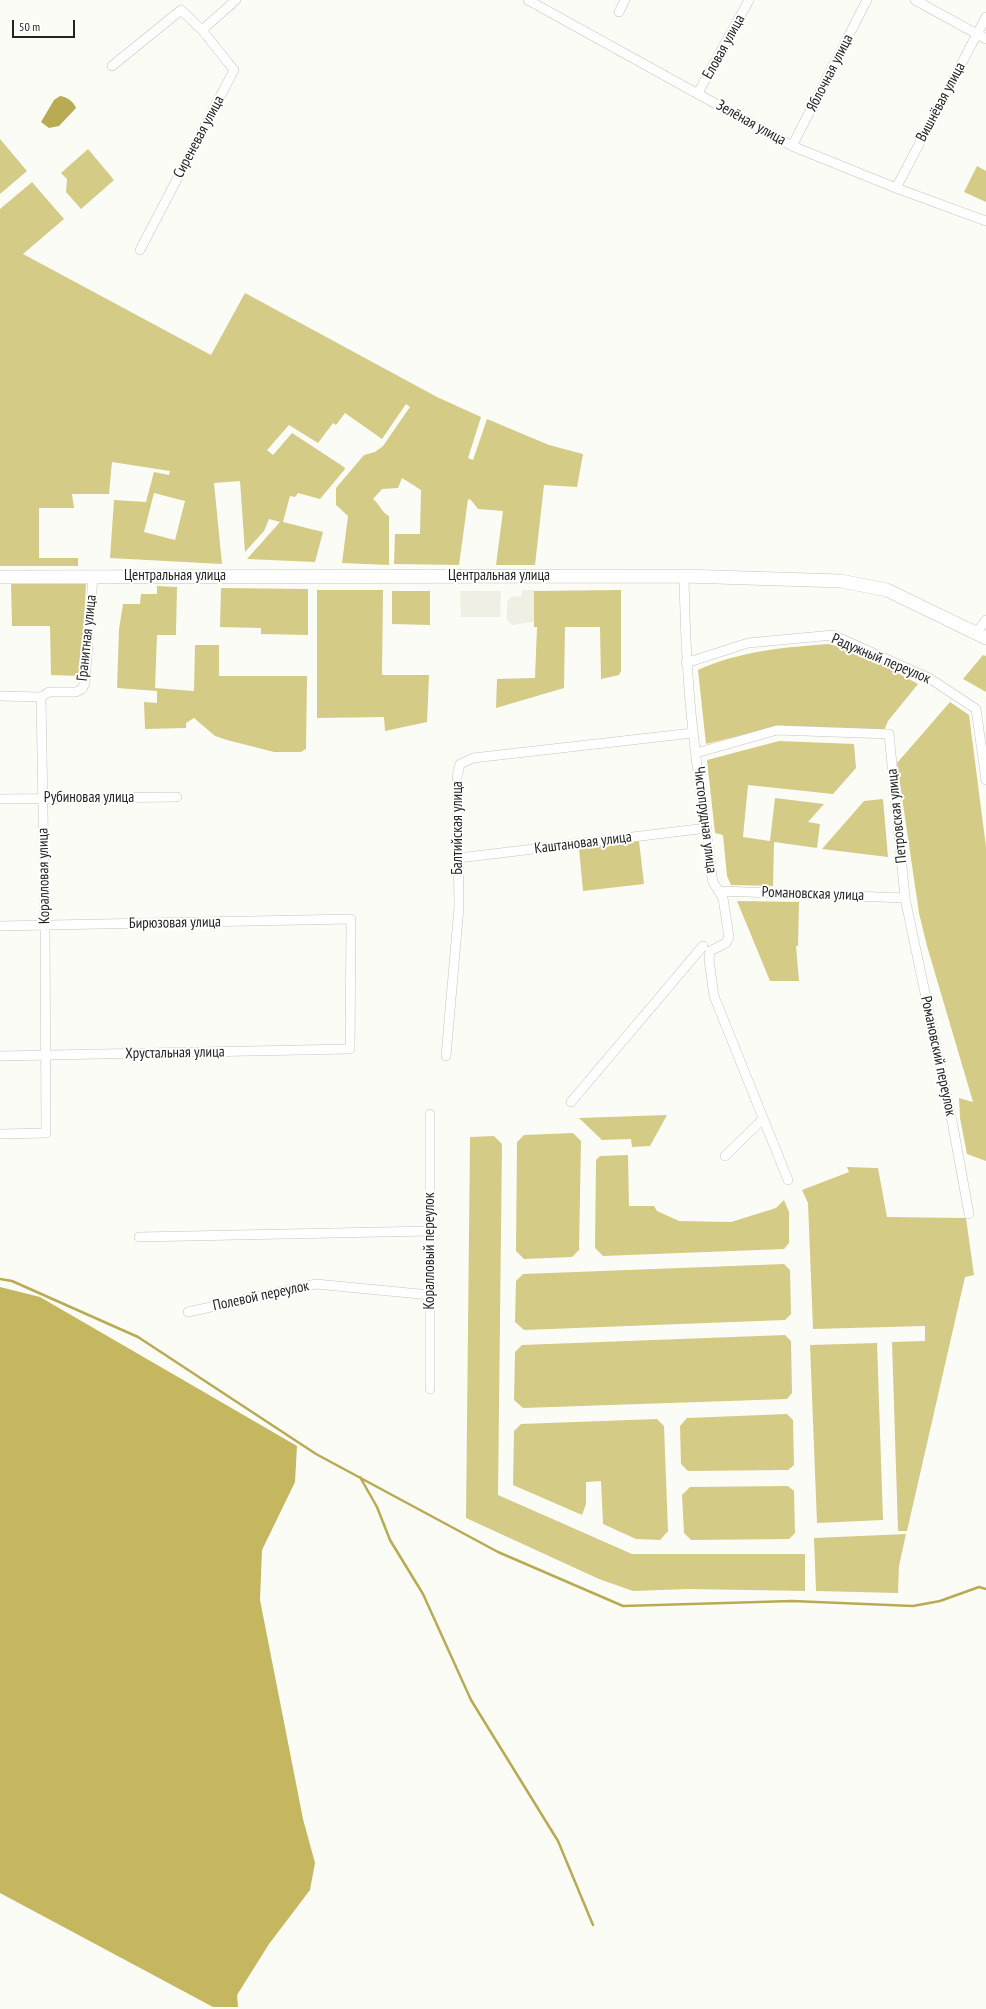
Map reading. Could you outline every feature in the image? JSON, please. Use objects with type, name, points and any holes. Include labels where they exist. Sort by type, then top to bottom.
[{"type":"main road","name":"Центральная улица","points":[[0,577],[684,576],[841,581],[887,590],[981,636]]},
{"type":"street","points":[[112,66],[181,10],[202,30],[236,0]]},
{"type":"street","name":"Зелёная улица","points":[[528,0],[792,146],[896,188],[986,221]]},
{"type":"street","points":[[619,12],[625,0]]},
{"type":"street","name":"Еловая улица","points":[[698,93],[749,0]]},
{"type":"street","name":"Яблочная улица","points":[[792,146],[867,0]]},
{"type":"street","points":[[915,0],[986,39]]},
{"type":"street","name":"Вишнёвая улица","points":[[896,188],[986,17]]},
{"type":"street","name":"Сиреневая улица","points":[[140,250],[234,70],[202,30]]},
{"type":"street","name":"Гранитная улица","points":[[0,696],[41,697],[49,692],[76,692],[82,689],[85,683],[92,576]]},
{"type":"street","name":"Чистопрудная улица","points":[[684,576],[686,663],[693,733],[707,828],[712,877],[713,882],[723,898],[728,937],[726,943],[710,951],[709,960],[714,996],[788,1180]]},
{"type":"street","points":[[981,636],[986,620]]},
{"type":"street","name":"Радужный переулок","points":[[686,663],[748,643],[833,635],[929,678],[976,709],[986,780]]},
{"type":"street","name":"Коралловая улица","points":[[0,1134],[46,1133],[45,926],[41,697]]},
{"type":"street","name":"Петровская улица","points":[[696,753],[777,730],[889,734],[905,898]]},
{"type":"street","name":"Балтийская улица","points":[[446,1056],[459,907],[457,777],[460,764],[473,758],[693,733]]},
{"type":"street","name":"Рубиновая улица","points":[[0,799],[177,797]]},
{"type":"street","name":"Каштановая улица","points":[[459,858],[707,828]]},
{"type":"street","name":"Романовская улица","points":[[720,891],[905,898]]},
{"type":"street","name":"Романовский переулок","points":[[905,898],[953,1126],[968,1214]]},
{"type":"street","name":"Бирюзовая улица","points":[[0,926],[350,919],[350,1049]]},
{"type":"street","points":[[571,1102],[703,946]]},
{"type":"street","name":"Хрустальная улица","points":[[0,1056],[350,1049]]},
{"type":"street","name":"Коралловый переулок","points":[[430,1114],[430,1389]]},
{"type":"street","points":[[725,1156],[763,1119]]},
{"type":"street","points":[[139,1237],[430,1231]]},
{"type":"street","name":"Полевой переулок","points":[[188,1312],[316,1284],[430,1295]]},
{"type":"shaded area","points":[[60,96],[70,100],[76,108],[59,126],[49,128],[41,122],[54,100]]},
{"type":"shaded area","points":[[0,139],[27,171],[0,194]]},
{"type":"shaded area","points":[[88,149],[114,180],[81,209],[66,192],[67,179],[61,173]]},
{"type":"shaded area","points":[[977,166],[986,171],[986,202],[964,192]]},
{"type":"shaded area","points":[[32,182],[64,219],[23,254],[211,355],[245,293],[437,397],[481,417],[468,458],[473,460],[487,419],[549,445],[583,454],[577,487],[544,485],[535,565],[496,565],[503,511],[478,509],[471,500],[468,499],[459,565],[394,564],[395,534],[420,534],[421,490],[402,478],[398,488],[382,489],[373,499],[389,516],[389,565],[342,563],[348,516],[336,505],[336,488],[364,455],[375,452],[383,446],[410,407],[406,404],[382,439],[345,413],[336,425],[333,423],[318,443],[289,425],[267,450],[273,455],[292,433],[345,469],[320,499],[298,493],[295,497],[290,496],[283,522],[323,532],[315,562],[247,559],[280,522],[269,519],[264,531],[245,552],[240,481],[214,483],[222,564],[110,558],[114,500],[146,502],[154,472],[169,475],[170,471],[112,462],[109,494],[72,494],[74,508],[39,508],[39,558],[78,558],[78,566],[0,566],[0,209]],"holes":[[[154,493],[185,501],[175,540],[144,532]]]},
{"type":"shaded area","points":[[11,583],[86,584],[81,676],[51,675],[50,626],[12,626]]},
{"type":"shaded area","points":[[157,586],[177,587],[176,635],[157,635],[155,688],[194,691],[195,645],[219,645],[219,676],[307,676],[306,749],[301,752],[274,752],[227,740],[215,736],[194,718],[186,723],[186,728],[145,729],[144,702],[157,703],[157,691],[117,688],[119,629],[123,604],[140,604],[141,594],[157,594]]},
{"type":"shaded area","points":[[221,588],[308,589],[308,635],[261,634],[261,628],[220,627]]},
{"type":"shaded area","points":[[317,590],[383,590],[382,675],[429,675],[427,722],[385,731],[384,717],[317,718]]},
{"type":"shaded area","points":[[522,590],[534,590],[534,622],[512,625],[507,620],[507,602],[511,597],[521,596]]},
{"type":"shaded area","points":[[621,590],[621,671],[619,675],[601,679],[600,627],[565,627],[564,688],[496,708],[497,679],[535,678],[537,627],[534,627],[534,591]]},
{"type":"shaded area","points":[[392,591],[430,591],[430,625],[392,624]]},
{"type":"shaded area","points":[[460,591],[501,591],[500,617],[461,617]]},
{"type":"shaded area","points":[[830,644],[862,654],[918,684],[888,721],[884,731],[778,726],[706,744],[698,670],[730,658],[746,654]]},
{"type":"shaded area","points":[[983,655],[986,656],[986,692],[963,679]]},
{"type":"shaded area","points":[[950,702],[969,715],[986,847],[986,1161],[967,1154],[960,1118],[959,1098],[973,1102],[927,946],[919,913],[897,763]]},
{"type":"shaded area","points":[[779,741],[854,744],[856,768],[833,794],[748,785],[743,837],[770,841],[775,798],[824,804],[808,822],[820,824],[817,848],[774,842],[773,886],[731,885],[727,876],[723,835],[715,833],[707,760]]},
{"type":"shaded area","points":[[883,799],[888,857],[822,849],[864,801]]},
{"type":"shaded area","points":[[639,841],[644,884],[583,891],[579,848]]},
{"type":"shaded area","points":[[737,901],[799,902],[798,946],[796,946],[799,981],[770,981]]},
{"type":"shaded area","points":[[667,1115],[650,1146],[632,1147],[631,1139],[602,1140],[579,1118]]},
{"type":"shaded area","points":[[573,1133],[581,1141],[579,1250],[572,1257],[524,1259],[516,1251],[517,1142],[524,1135]]},
{"type":"shaded area","points":[[494,1136],[502,1144],[498,1495],[632,1554],[805,1554],[805,1591],[689,1589],[633,1591],[599,1579],[466,1518],[470,1137]]},
{"type":"shaded area","points":[[628,1155],[629,1206],[654,1206],[657,1211],[679,1221],[731,1222],[776,1208],[784,1200],[789,1212],[789,1243],[784,1249],[603,1256],[595,1248],[596,1160],[600,1156]]},
{"type":"shaded area","points":[[847,1167],[878,1168],[887,1217],[966,1218],[974,1275],[965,1277],[907,1531],[898,1531],[892,1342],[925,1341],[925,1326],[813,1329],[808,1203],[802,1190],[849,1172]]},
{"type":"shaded area","points":[[784,1264],[790,1270],[791,1314],[785,1320],[524,1330],[515,1322],[516,1281],[523,1274]]},
{"type":"shaded area","points":[[0,1287],[40,1297],[297,1446],[295,1482],[262,1550],[260,1600],[303,1819],[315,1863],[310,1890],[269,1944],[237,1995],[238,2007],[213,2007],[0,1893]]},
{"type":"shaded area","points":[[785,1335],[791,1341],[792,1393],[787,1399],[523,1408],[514,1400],[515,1352],[522,1345]]},
{"type":"shaded area","points":[[877,1343],[883,1520],[817,1523],[810,1345]]},
{"type":"shaded area","points":[[787,1414],[793,1420],[794,1465],[788,1470],[688,1471],[681,1464],[680,1426],[687,1418]]},
{"type":"shaded area","points":[[657,1419],[664,1426],[668,1531],[660,1540],[636,1539],[603,1524],[601,1481],[586,1482],[586,1504],[582,1515],[513,1485],[514,1431],[521,1424]]},
{"type":"shaded area","points":[[788,1486],[794,1491],[795,1533],[789,1539],[691,1540],[684,1533],[682,1495],[690,1487]]},
{"type":"shaded area","points":[[906,1534],[899,1566],[898,1593],[816,1591],[814,1538]]},
{"type":"waterway","points":[[0,1279],[12,1281],[138,1337],[316,1454],[498,1552],[623,1606],[792,1601],[913,1606],[940,1601],[979,1587],[986,1589]]},
{"type":"waterway","points":[[360,1477],[377,1507],[390,1540],[423,1594],[471,1700],[558,1841],[593,1925]]}]
